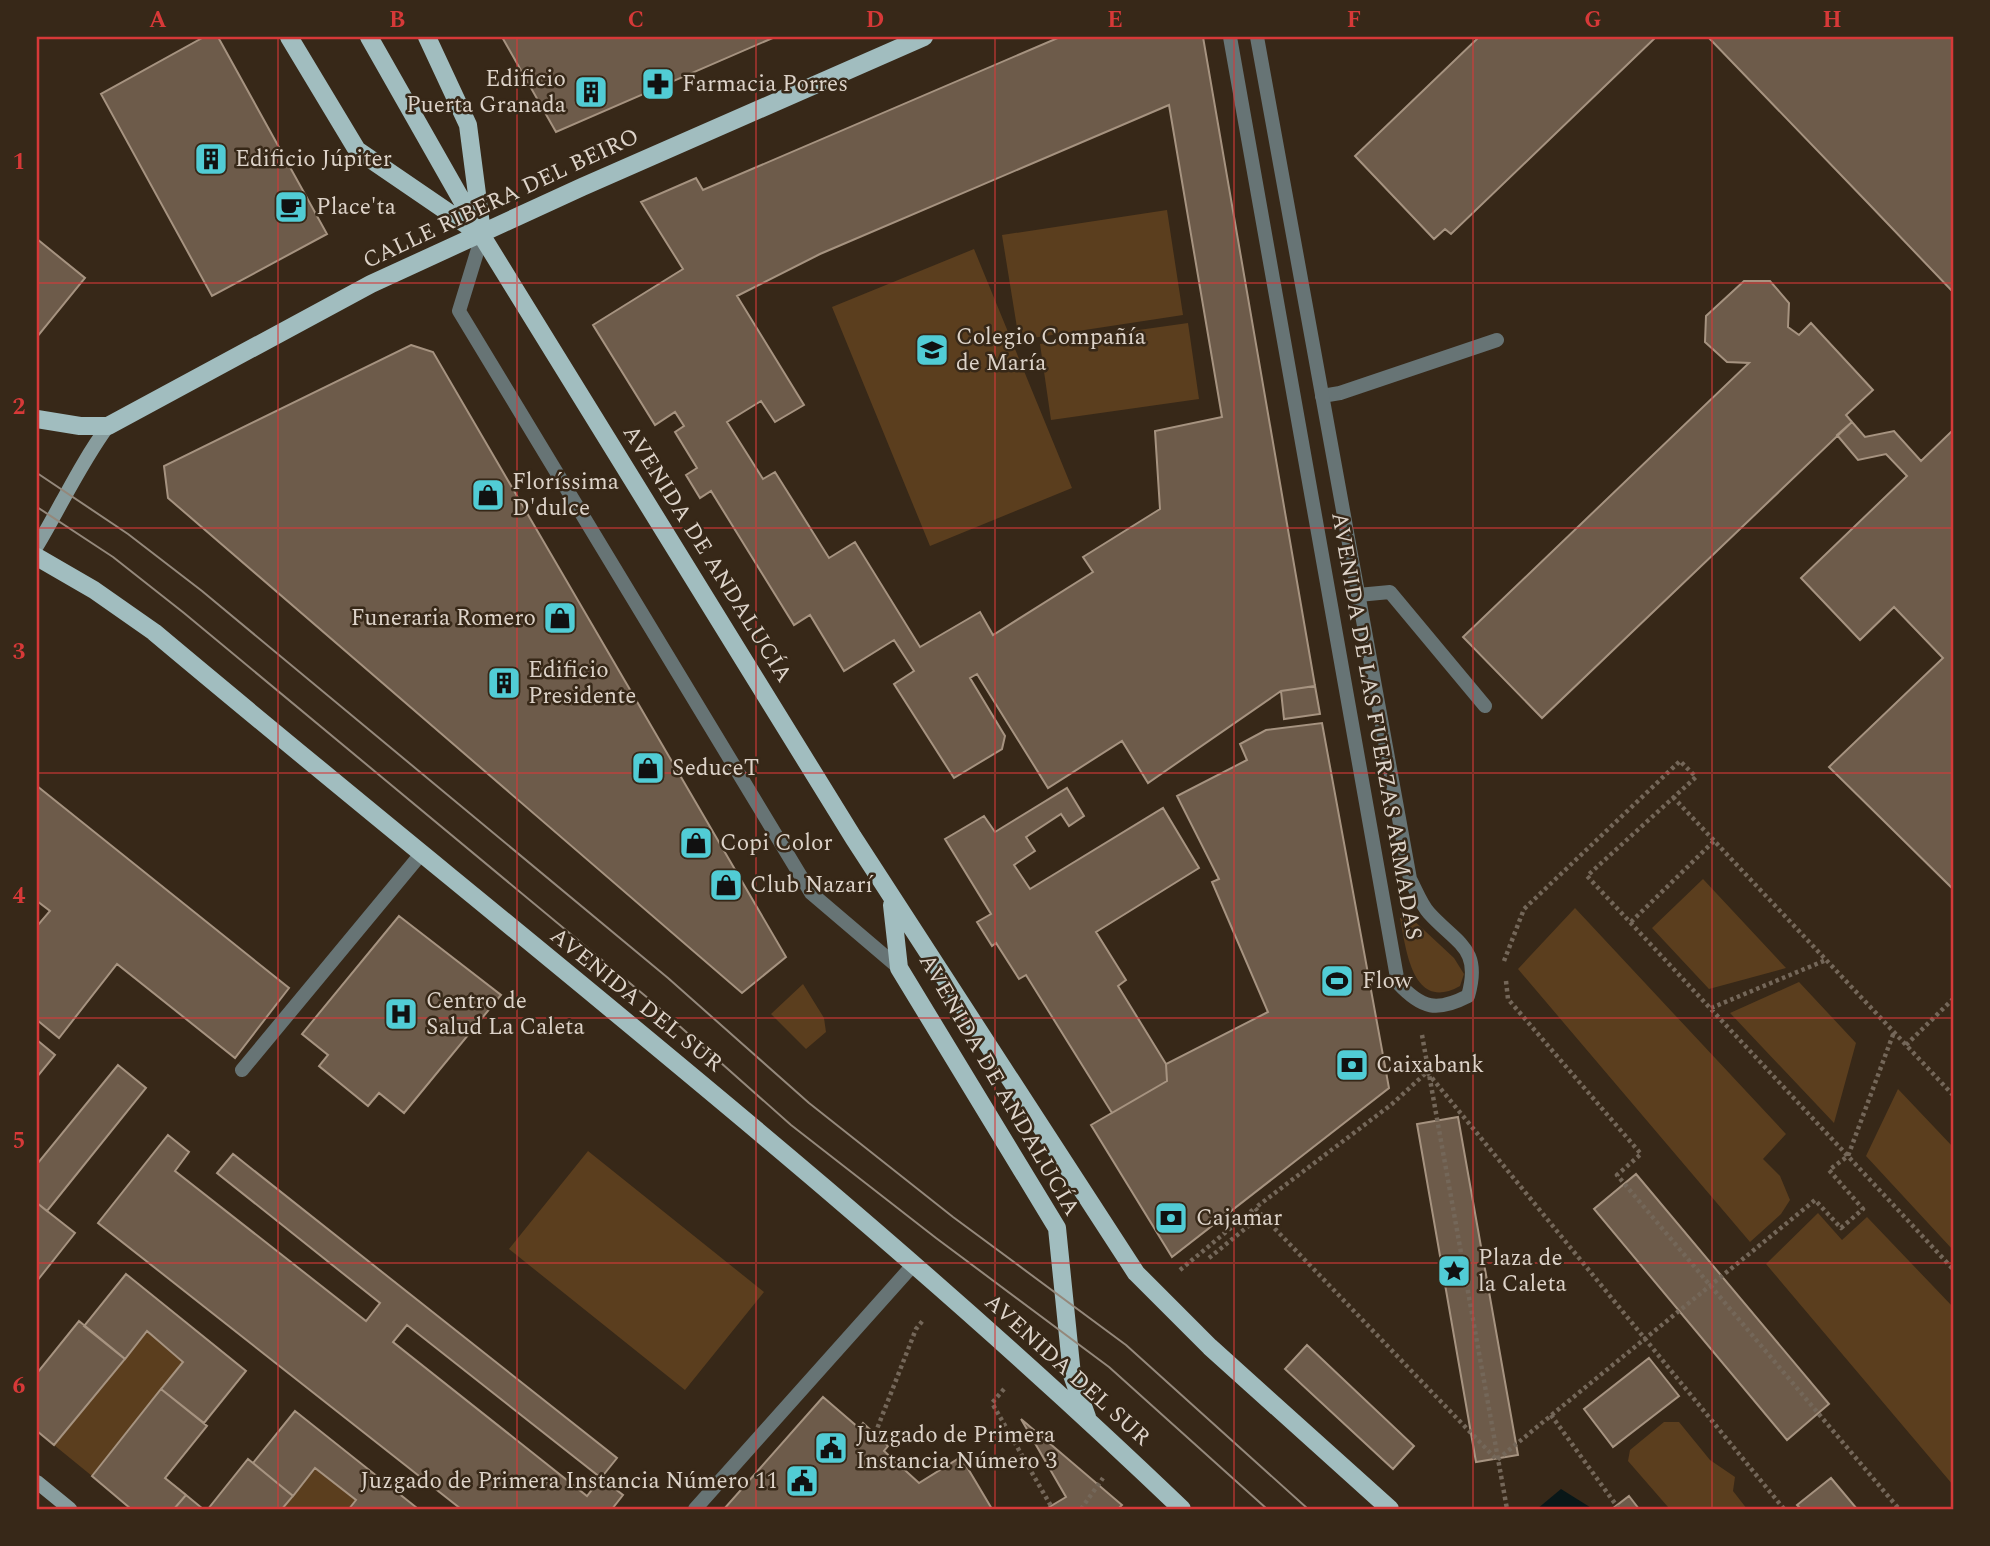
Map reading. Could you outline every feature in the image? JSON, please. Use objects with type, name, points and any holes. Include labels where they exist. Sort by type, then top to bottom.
[{"type":"main road","name":"AVENIDA DE ANDALUCÍA","points":[[289,37],[357,150],[482,236]]},
{"type":"main road","name":"AVENIDA DE ANDALUCÍA","points":[[369,37],[482,236],[891,898],[1136,1273],[1210,1347],[1390,1509]]},
{"type":"main road","name":"AVENIDA DE ANDALUCÍA","points":[[427,37],[468,125],[482,236]]},
{"type":"main road","name":"CALLE RIBERA DEL BEIRO","points":[[108,426],[371,284],[482,236],[582,187],[924,37]]},
{"type":"main road","points":[[37,419],[80,426],[108,426]]},
{"type":"main road","points":[[37,546],[68,495],[86,456],[108,426]]},
{"type":"main road","name":"AVENIDA DEL SUR","points":[[37,557],[94,590],[155,632],[814,1177],[1088,1420],[1182,1509]]},
{"type":"main road","name":"AVENIDA DE ANDALUCÍA","points":[[891,898],[899,968],[1057,1228],[1072,1375],[1088,1420]]},
{"type":"main road","points":[[37,1482],[70,1509]]},
{"type":"street","name":"AVENIDA DE LAS FUERZAS ARMADAS","points":[[1230,37],[1398,983],[1415,1002],[1446,1007],[1468,996],[1474,975],[1471,956],[1427,911],[1410,879],[1256,37]]},
{"type":"street","points":[[482,236],[459,312],[811,893],[899,968]]},
{"type":"street","points":[[1322,396],[1340,393],[1497,340]]},
{"type":"street","points":[[1358,595],[1390,592],[1485,706]]},
{"type":"street","points":[[242,1070],[421,854]]},
{"type":"street","points":[[695,1509],[914,1264]]},
{"type":"path","points":[[1899,1509],[1617,1175],[1642,1154],[1508,999],[1504,959],[1524,909],[1680,761],[1696,777],[1587,876],[1953,1269]]},
{"type":"path","points":[[1674,797],[1953,1095]]},
{"type":"path","points":[[1631,922],[1715,841]]},
{"type":"path","points":[[1711,1008],[1826,960]]},
{"type":"path","points":[[1906,1045],[1953,999]]},
{"type":"path","points":[[1415,1002],[1507,1509]]},
{"type":"path","points":[[1497,1460],[1815,1200],[1841,1228],[1863,1209],[1829,1170],[1848,1156],[1894,1032]]},
{"type":"path","points":[[1175,1274],[1392,1104],[1427,1072]]},
{"type":"path","points":[[1427,1072],[1784,1509]]},
{"type":"path","points":[[1255,1209],[1497,1460]]},
{"type":"path","points":[[1209,1258],[1262,1215]]},
{"type":"path","points":[[875,1434],[916,1329],[925,1318]]},
{"type":"path","points":[[1005,1388],[992,1403],[1051,1506]]},
{"type":"path","points":[[1551,1415],[1619,1509]]},
{"type":"path","points":[[1083,1508],[1097,1484]]},
{"type":"shaded area","points":[[1167,210],[1183,315],[1019,340],[1002,235]]},
{"type":"shaded area","points":[[974,249],[1072,488],[930,546],[832,307]]},
{"type":"shaded area","points":[[1188,323],[1199,399],[1051,420],[1040,344]]},
{"type":"shaded area","points":[[1703,879],[1786,968],[1709,989],[1652,928]]},
{"type":"shaded area","points":[[1575,908],[1786,1134],[1763,1159],[1780,1176],[1790,1200],[1781,1214],[1750,1242],[1518,969]]},
{"type":"shaded area","points":[[1410,917],[1454,958],[1464,974],[1460,986],[1444,992],[1431,991],[1414,973],[1400,918]]},
{"type":"shaded area","points":[[1799,982],[1856,1043],[1834,1123],[1730,1013]]},
{"type":"shaded area","points":[[803,984],[824,1018],[826,1032],[806,1049],[771,1014]]},
{"type":"shaded area","points":[[1898,1089],[1953,1147],[1953,1250],[1866,1156]]},
{"type":"shaded area","points":[[588,1151],[764,1292],[685,1390],[509,1249]]},
{"type":"shaded area","points":[[1818,1213],[1842,1240],[1867,1217],[1953,1307],[1953,1485],[1766,1264]]},
{"type":"shaded area","points":[[147,1331],[183,1362],[92,1476],[54,1445]]},
{"type":"shaded area","points":[[1664,1422],[1679,1422],[1710,1460],[1735,1477],[1733,1491],[1747,1509],[1668,1507],[1628,1461],[1630,1450]]},
{"type":"shaded area","points":[[315,1468],[356,1500],[349,1509],[282,1509]]},
{"type":"shaded area","points":[[1561,1489],[1593,1509],[1537,1509]]},
{"type":"building","name":"Edificio Júpiter","points":[[204,37],[218,37],[327,234],[212,296],[101,94]]},
{"type":"building","name":"Edificio Puerta Granada","points":[[502,37],[775,37],[556,132]]},
{"type":"building","points":[[1060,37],[1203,37],[1315,686],[1281,691],[1148,783],[1122,741],[1048,788],[977,674],[970,678],[1005,736],[1002,749],[954,778],[894,684],[914,671],[894,640],[844,671],[810,615],[794,625],[711,491],[700,498],[686,475],[697,468],[675,432],[684,426],[675,412],[655,425],[593,325],[683,269],[641,202],[696,178],[703,190]],"holes":[[[1169,105],[1222,417],[1155,431],[1160,509],[1083,557],[1093,572],[993,635],[980,612],[920,647],[855,542],[829,558],[775,472],[763,479],[727,422],[761,401],[775,422],[804,405],[737,296],[820,254]]]},
{"type":"building","points":[[1479,37],[1656,37],[1451,234],[1445,229],[1434,239],[1355,156]]},
{"type":"building","points":[[1708,37],[1953,37],[1953,292],[1867,202]]},
{"type":"building","points":[[37,239],[85,278],[37,337]]},
{"type":"building","points":[[1744,281],[1770,281],[1789,303],[1788,327],[1799,335],[1811,323],[1873,390],[1846,415],[1852,422],[1542,718],[1463,637],[1749,363],[1727,362],[1705,342],[1706,316]]},
{"type":"building","name":"Edificio Presidente","points":[[411,345],[433,352],[786,957],[742,993],[168,498],[164,466]]},
{"type":"building","points":[[1852,422],[1865,437],[1894,431],[1921,461],[1953,430],[1953,889],[1829,767],[1943,658],[1894,607],[1860,640],[1801,578],[1907,476],[1886,454],[1858,460],[1837,435]]},
{"type":"building","points":[[1315,686],[1320,714],[1284,719],[1281,691]]},
{"type":"building","points":[[1322,723],[1389,1088],[1172,1257],[1091,1125],[1167,1081],[1166,1064],[1268,1012],[1212,882],[1219,879],[1177,796],[1247,760],[1240,744],[1266,730]]},
{"type":"building","points":[[37,786],[289,988],[235,1058],[117,964],[59,1038],[37,1020],[37,926],[50,911],[37,901]]},
{"type":"building","points":[[1067,788],[1084,816],[1069,826],[1061,814],[1026,837],[1035,851],[1014,865],[1030,889],[1163,808],[1199,868],[1096,932],[1126,980],[1118,986],[1166,1064],[1167,1081],[1112,1113],[1026,975],[1019,979],[996,943],[992,946],[977,922],[991,914],[945,839],[984,816],[995,832]]},
{"type":"building","name":"Centro de Salud La Caleta","points":[[399,916],[501,995],[404,1113],[379,1093],[368,1106],[319,1066],[328,1055],[302,1034]]},
{"type":"building","points":[[37,1040],[55,1055],[37,1077]]},
{"type":"building","points":[[118,1065],[146,1088],[47,1211],[37,1203],[37,1164]]},
{"type":"building","points":[[1458,1117],[1518,1455],[1476,1462],[1417,1124]]},
{"type":"building","points":[[168,1135],[189,1152],[175,1171],[366,1321],[380,1303],[217,1173],[233,1154],[617,1458],[601,1478],[623,1495],[612,1509],[461,1509],[98,1223]],"holes":[[[407,1325],[601,1478],[587,1496],[393,1342]]]},
{"type":"building","points":[[1636,1174],[1829,1404],[1787,1440],[1594,1209]]},
{"type":"building","points":[[37,1203],[75,1233],[37,1281]]},
{"type":"building","points":[[126,1274],[246,1371],[204,1423],[161,1389],[183,1362],[147,1331],[125,1359],[84,1326]]},
{"type":"building","points":[[79,1321],[125,1359],[54,1445],[37,1431],[37,1373]]},
{"type":"building","points":[[1307,1345],[1414,1446],[1393,1469],[1285,1369]]},
{"type":"building","points":[[1649,1358],[1679,1396],[1613,1447],[1584,1409]]},
{"type":"building","points":[[161,1389],[207,1426],[165,1478],[186,1495],[174,1509],[131,1509],[92,1476]]},
{"type":"building","points":[[823,1397],[859,1428],[863,1423],[888,1446],[884,1451],[919,1483],[961,1457],[992,1509],[724,1509]]},
{"type":"building","points":[[295,1411],[417,1508],[349,1509],[356,1500],[315,1468],[293,1496],[253,1463]]},
{"type":"building","points":[[1021,1419],[1122,1505],[1118,1509],[1046,1509],[1066,1497]]},
{"type":"building","points":[[248,1459],[293,1496],[282,1509],[208,1509]]},
{"type":"building","points":[[1831,1478],[1857,1509],[1801,1509],[1797,1505]]},
{"type":"building","points":[[186,1495],[203,1509],[174,1509]]},
{"type":"building","points":[[1629,1496],[1639,1509],[1612,1509]]},
{"type":"tram line","points":[[37,473],[128,534],[202,591],[668,978],[809,1103],[953,1217],[1126,1345],[1308,1509]]},
{"type":"tram line","points":[[37,507],[113,557],[184,613],[649,999],[791,1125],[936,1238],[1109,1367],[1267,1509]]},
{"type":"place","name":"Farmacia Porres","points":[[658,84]]},
{"type":"place","name":"Edificio Puerta Granada","points":[[591,92]]},
{"type":"place","name":"Edificio Júpiter","points":[[211,159]]},
{"type":"place","name":"Place'ta","points":[[291,207]]},
{"type":"place","name":"Colegio Compañía de María","points":[[932,350]]},
{"type":"place","name":"Floríssima D'dulce","points":[[488,495]]},
{"type":"place","name":"Funeraria Romero","points":[[560,618]]},
{"type":"place","name":"Edificio Presidente","points":[[504,683]]},
{"type":"place","name":"SeduceT","points":[[648,768]]},
{"type":"place","name":"Copi Color","points":[[696,843]]},
{"type":"place","name":"Club Nazarí","points":[[726,885]]},
{"type":"place","name":"Flow","points":[[1337,981]]},
{"type":"place","name":"Centro de Salud La Caleta","points":[[401,1014]]},
{"type":"place","name":"Caixabank","points":[[1352,1065]]},
{"type":"place","name":"Cajamar","points":[[1171,1218]]},
{"type":"place","name":"Plaza de la Caleta","points":[[1454,1271]]},
{"type":"place","name":"Juzgado de Primera Instancia Número 3","points":[[831,1448]]},
{"type":"place","name":"Juzgado de Primera Instancia Número 11","points":[[802,1481]]}]
